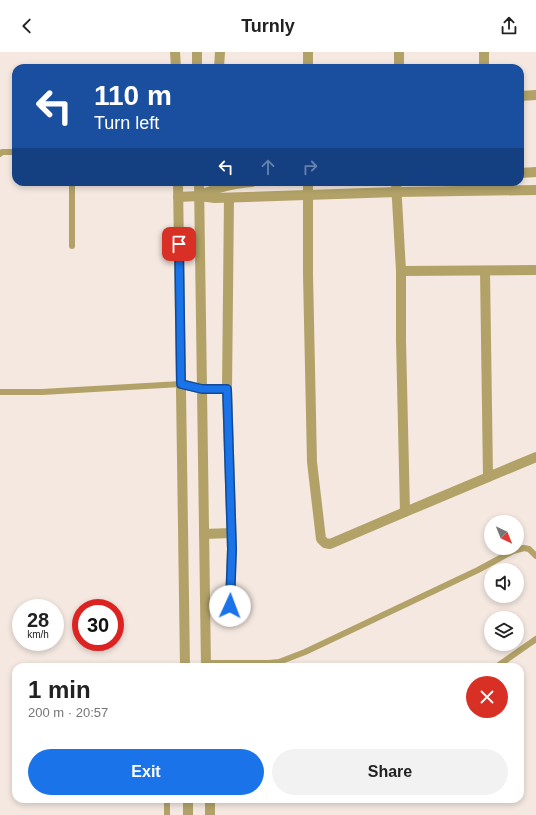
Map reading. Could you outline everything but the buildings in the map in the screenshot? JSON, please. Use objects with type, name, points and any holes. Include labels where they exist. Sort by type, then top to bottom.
[{"type":"street","points":[[175,52],[176,64]]},
{"type":"street","points":[[197,52],[197,64]]},
{"type":"street","points":[[220,52],[220,64]]},
{"type":"street","points":[[308,52],[308,64]]},
{"type":"street","points":[[399,52],[399,64]]},
{"type":"street","points":[[484,52],[484,64]]},
{"type":"street","points":[[524,96],[536,95]]},
{"type":"street","points":[[524,173],[536,172]]},
{"type":"street","points":[[178,186],[185,663]]},
{"type":"street","points":[[198,186],[206,663]]},
{"type":"street","points":[[199,196],[223,186]]},
{"type":"street","points":[[308,186],[308,274],[312,462],[321,539],[325,543],[330,544],[536,457]]},
{"type":"street","points":[[178,197],[199,196],[229,198],[308,195],[396,187],[536,190]]},
{"type":"street","points":[[396,187],[401,271],[400,340],[405,512]]},
{"type":"street","points":[[229,198],[227,389],[231,533],[229,621]]},
{"type":"street","points":[[401,271],[536,270]]},
{"type":"street","points":[[485,271],[488,477]]},
{"type":"street","points":[[181,384],[202,389],[227,389]]},
{"type":"street","points":[[204,534],[231,533]]},
{"type":"street","points":[[188,803],[188,815]]},
{"type":"street","points":[[210,803],[210,815]]},
{"type":"lane","points":[[0,154],[2,152],[12,152]]},
{"type":"lane","points":[[72,186],[72,246]]},
{"type":"lane","points":[[0,392],[42,392],[181,384]]},
{"type":"lane","points":[[269,663],[279,662],[319,645],[513,552],[524,548],[529,549],[536,556]]},
{"type":"lane","points":[[502,663],[536,638]]},
{"type":"lane","points":[[167,803],[167,815]]},
{"type":"route","points":[[179,244],[181,384],[202,389],[227,389],[232,549],[230,606]]}]
